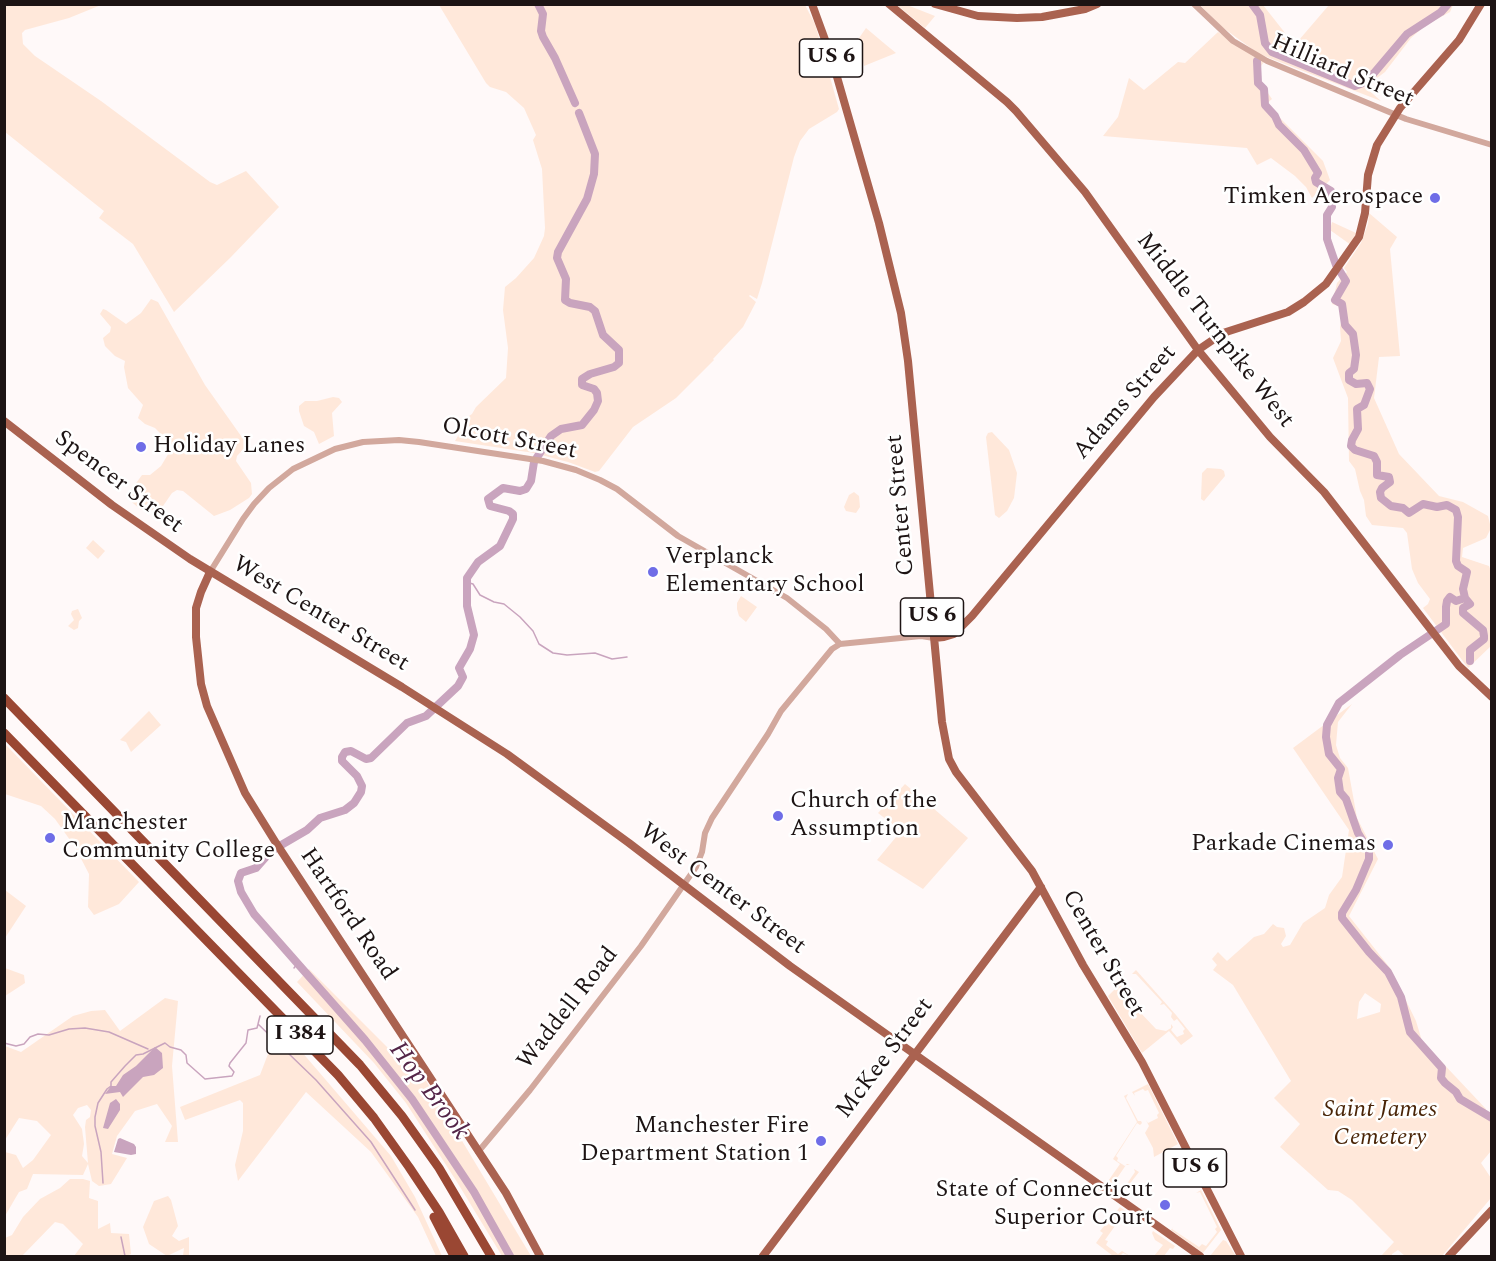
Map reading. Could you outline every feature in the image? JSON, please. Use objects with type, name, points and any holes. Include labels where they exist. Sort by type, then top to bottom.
[{"type":"highway","name":"I 384","points":[[4,698],[332,1034],[386,1096],[448,1182],[491,1257]]},
{"type":"highway","name":"I 384","points":[[4,733],[338,1076],[374,1118],[409,1167],[439,1212],[464,1257]]},
{"type":"highway","points":[[409,1167],[454,1257]]},
{"type":"main road","name":"Center Street","points":[[812,4],[836,75],[887,251],[899,305],[907,354],[943,728],[951,762],[1025,860],[1041,887],[1083,965],[1142,1062],[1242,1257]]},
{"type":"main road","name":"Middle Turnpike West","points":[[889,4],[1016,111],[1085,192],[1198,350],[1270,437],[1324,492],[1467,675],[1491,697]]},
{"type":"main road","points":[[935,4],[963,13],[1001,18],[1042,18],[1078,11],[1097,4]]},
{"type":"main road","name":"Adams Street","points":[[933,638],[954,634],[972,616],[1154,397],[1198,350],[1223,333],[1288,312],[1316,293],[1339,268],[1359,237],[1363,226],[1368,175],[1377,145],[1395,115],[1459,40],[1481,4]]},
{"type":"main road","name":"Spencer Street","points":[[4,422],[112,505],[210,572]]},
{"type":"main road","name":"West Center Street","points":[[210,572],[503,751],[784,962],[1200,1257]]},
{"type":"main road","name":"Hartford Road","points":[[210,572],[198,597],[196,608],[196,637],[201,684],[207,706],[245,793],[278,847],[506,1193],[540,1257]]},
{"type":"main road","name":"McKee Street","points":[[764,1257],[1041,887]]},
{"type":"main road","points":[[1449,1257],[1491,1204]]},
{"type":"main road","points":[[1468,1234],[1474,1231],[1491,1210]]},
{"type":"street","name":"Hilliard Street","points":[[1194,4],[1217,27],[1249,51],[1267,61],[1395,115],[1491,145]]},
{"type":"street","name":"Olcott Street","points":[[210,572],[243,519],[266,491],[293,469],[335,449],[363,442],[399,440],[529,458],[576,470],[609,484],[678,536],[787,598],[826,629],[840,644]]},
{"type":"street","points":[[840,644],[921,636],[933,638]]},
{"type":"street","name":"Waddell Road","points":[[478,1152],[538,1080],[641,946],[699,860],[705,833],[712,818],[781,711],[833,647],[840,644]]},
{"type":"green space","points":[[4,5],[101,5],[69,18],[25,30],[22,33],[23,44],[35,56],[101,101],[210,182],[217,185],[246,171],[279,207],[174,312],[133,244],[99,218],[104,211],[5,132]]},
{"type":"green space","points":[[439,5],[805,5],[815,24],[839,109],[809,129],[800,141],[757,299],[749,296],[756,302],[743,327],[714,360],[676,398],[633,427],[599,471],[595,472],[534,453],[455,441],[466,418],[506,378],[508,348],[503,310],[505,287],[534,258],[544,236],[545,228],[542,169],[533,140],[536,135],[524,108],[506,92],[490,87],[486,83]]},
{"type":"green space","points":[[897,5],[907,5],[935,16],[925,28]]},
{"type":"green space","points":[[1200,5],[1263,5],[1289,38],[1287,54],[1329,5],[1453,5],[1450,12],[1426,25],[1411,38],[1385,72],[1365,87],[1381,101],[1259,54],[1222,27]]},
{"type":"green space","points":[[866,28],[896,53],[864,66],[857,41]]},
{"type":"green space","points":[[1218,32],[1264,62],[1255,74],[1272,99],[1266,104],[1323,161],[1330,180],[1312,198],[1306,187],[1295,176],[1271,158],[1257,165],[1247,148],[1103,136],[1118,117],[1129,78],[1144,90],[1178,62],[1185,63]]},
{"type":"green space","points":[[1369,213],[1397,237],[1390,249],[1400,356],[1379,357],[1374,398],[1399,454],[1439,496],[1463,502],[1488,516],[1491,528],[1486,538],[1463,548],[1462,557],[1489,566],[1492,574],[1491,646],[1468,668],[1423,608],[1430,599],[1418,583],[1412,569],[1407,533],[1403,528],[1372,525],[1366,516],[1355,469],[1349,461],[1348,398],[1333,358],[1341,341],[1340,327],[1344,308],[1332,304],[1337,283],[1347,272],[1344,268],[1361,243],[1368,224]]},
{"type":"green space","points":[[1332,222],[1356,233],[1351,245],[1330,230]]},
{"type":"green space","points":[[151,299],[158,302],[205,385],[247,445],[237,456],[236,461],[251,483],[252,494],[230,510],[214,516],[183,491],[177,490],[172,493],[163,506],[154,511],[149,508],[141,510],[126,497],[142,475],[150,475],[161,466],[173,446],[155,428],[138,418],[143,405],[128,388],[125,361],[115,356],[105,346],[103,338],[110,332],[111,327],[100,314],[103,309],[106,310],[126,324],[141,313]]},
{"type":"green space","points":[[339,398],[342,402],[332,413],[334,436],[319,444],[314,432],[304,426],[299,406],[305,401]]},
{"type":"green space","points":[[992,432],[1009,450],[1017,473],[1014,498],[1007,511],[999,518],[995,515],[986,437]]},
{"type":"green space","points":[[1207,468],[1221,469],[1225,476],[1204,501],[1201,499],[1202,473]]},
{"type":"green space","points":[[854,492],[859,496],[860,507],[856,513],[846,511],[844,507],[849,495]]},
{"type":"green space","points":[[93,540],[105,551],[98,559],[86,548]]},
{"type":"green space","points":[[741,596],[757,607],[746,622],[739,616],[737,609]]},
{"type":"green space","points":[[78,609],[82,618],[78,628],[74,630],[68,626],[74,620],[72,611]]},
{"type":"green space","name":"Saint James Cemetery","points":[[1352,704],[1338,722],[1336,745],[1340,758],[1348,768],[1357,818],[1378,859],[1349,916],[1390,968],[1416,1021],[1422,1041],[1486,1109],[1484,1112],[1491,1118],[1491,1151],[1481,1163],[1491,1178],[1491,1198],[1442,1256],[1405,1256],[1398,1250],[1392,1256],[1381,1256],[1394,1242],[1352,1200],[1338,1191],[1328,1190],[1280,1147],[1300,1124],[1274,1098],[1291,1081],[1233,985],[1213,970],[1217,965],[1212,959],[1218,952],[1227,961],[1254,937],[1264,934],[1273,924],[1284,928],[1286,936],[1281,944],[1283,947],[1290,945],[1303,923],[1325,908],[1329,895],[1342,877],[1349,830],[1293,748]],"holes":[[[1365,993],[1381,1004],[1380,1012],[1357,1019],[1359,1002]]]},
{"type":"green space","points":[[149,711],[161,725],[131,752],[126,742],[120,740]]},
{"type":"green space","points":[[5,744],[139,882],[119,904],[94,915],[88,907],[89,874],[75,847],[55,819],[41,806],[5,794]]},
{"type":"green space","points":[[905,784],[968,838],[923,889],[877,860],[901,831],[878,813]]},
{"type":"green space","points":[[5,890],[26,906],[5,938]]},
{"type":"green space","points":[[5,968],[24,975],[25,983],[5,996]]},
{"type":"green space","points":[[309,969],[401,1061],[410,1054],[531,1256],[502,1256],[406,1103],[374,1063],[297,982]]},
{"type":"green space","points":[[1136,970],[1193,1036],[1181,1045],[1169,1031],[1142,1053],[1108,996],[1120,984],[1140,1007],[1138,1010],[1156,1029],[1166,1031],[1171,1028],[1171,1024],[1173,1027],[1171,1030],[1177,1037],[1184,1034],[1185,1029],[1177,1019],[1174,1021],[1171,1017],[1172,1013],[1164,1004],[1160,1005],[1162,1002],[1136,974],[1132,974]]},
{"type":"green space","points":[[165,998],[178,1001],[172,1066],[178,1142],[165,1142],[172,1126],[157,1104],[135,1111],[117,1136],[112,1154],[127,1158],[111,1184],[99,1186],[92,1181],[88,1164],[83,1175],[33,1174],[27,1189],[19,1192],[5,1216],[5,1152],[16,1155],[23,1168],[33,1160],[51,1135],[37,1121],[19,1118],[5,1140],[5,1046],[21,1052],[73,1016],[91,1011],[105,1010],[120,1031]],"holes":[[[87,1105],[91,1110],[85,1127],[88,1163],[82,1156],[84,1144],[82,1129],[73,1115],[78,1108]]]},
{"type":"green space","points":[[289,1037],[391,1156],[415,1197],[442,1256],[436,1256],[418,1217],[371,1152],[306,1092],[238,1181],[235,1165],[243,1131],[243,1103],[240,1100],[185,1120],[180,1107],[260,1075],[268,1054]]},
{"type":"green space","points":[[1148,1084],[1178,1144],[1154,1157],[1153,1148],[1145,1133],[1149,1126],[1146,1120],[1148,1123],[1158,1118],[1159,1113],[1148,1090],[1143,1089],[1134,1093],[1135,1096],[1132,1092]]},
{"type":"green space","points":[[1128,1094],[1126,1098],[1138,1121],[1142,1123],[1140,1125],[1137,1123],[1116,1156],[1117,1161],[1126,1165],[1113,1184],[1122,1191],[1135,1172],[1134,1169],[1139,1172],[1121,1195],[1106,1184],[1120,1164],[1113,1159],[1137,1122],[1124,1096]]},
{"type":"green space","points":[[70,1179],[90,1181],[89,1198],[98,1201],[98,1229],[110,1223],[111,1233],[129,1234],[131,1254],[126,1256],[74,1256],[83,1244],[63,1224],[55,1222],[22,1256],[5,1256],[5,1238],[12,1235],[23,1217],[40,1199],[60,1188]]},
{"type":"green space","points":[[1201,1190],[1221,1230],[1203,1253],[1171,1230],[1174,1226],[1172,1229],[1199,1247],[1202,1244],[1206,1246],[1217,1232],[1215,1229],[1217,1227],[1200,1192],[1196,1193]]},
{"type":"green space","points":[[168,1196],[178,1226],[172,1236],[179,1241],[189,1237],[189,1256],[183,1256],[184,1248],[167,1256],[149,1244],[143,1227],[154,1201]]},
{"type":"green space","points":[[1120,1207],[1130,1214],[1127,1217],[1122,1216],[1105,1240],[1108,1241],[1106,1245],[1118,1254],[1122,1251],[1130,1256],[1123,1253],[1120,1256],[1113,1256],[1096,1243],[1103,1233],[1100,1231]]},
{"type":"green space","points":[[1153,1231],[1175,1246],[1173,1249],[1170,1248],[1164,1256],[1154,1256],[1163,1245],[1155,1240]]},
{"type":"green space","points":[[1223,1240],[1236,1256],[1210,1256]]},
{"type":"shaded area","points":[[155,1047],[162,1053],[163,1068],[154,1075],[143,1077],[123,1097],[120,1092],[105,1094],[111,1086],[116,1086],[123,1075]]},
{"type":"shaded area","points":[[116,1099],[120,1104],[120,1110],[108,1129],[103,1128],[110,1103]]},
{"type":"shaded area","points":[[120,1138],[134,1144],[136,1154],[114,1152]]},
{"type":"waterway","points":[[538,4],[543,14],[541,31],[543,37],[575,103]]},
{"type":"waterway","points":[[1252,4],[1260,15],[1265,43],[1272,52],[1355,86],[1363,83],[1374,73],[1407,34],[1441,12],[1448,4]]},
{"type":"waterway","points":[[1257,61],[1258,83],[1264,89],[1265,105],[1275,116],[1279,125],[1304,150],[1318,173],[1315,178],[1316,182],[1331,191],[1332,207],[1327,215],[1327,239],[1336,265],[1346,281],[1335,300],[1342,304],[1345,325],[1353,334],[1356,355],[1354,369],[1349,373],[1349,380],[1356,384],[1367,383],[1370,389],[1364,405],[1357,409],[1358,429],[1351,446],[1355,450],[1374,456],[1377,462],[1377,475],[1389,477],[1390,482],[1380,492],[1381,498],[1391,506],[1403,508],[1409,513],[1423,504],[1437,507],[1447,505],[1456,510],[1458,517],[1456,561],[1458,566],[1467,572],[1463,589],[1465,598]]},
{"type":"waterway","points":[[510,1256],[474,1192],[412,1099],[365,1040],[254,914],[241,892],[238,881],[241,873],[256,868],[271,851],[307,830],[320,818],[345,810],[354,803],[362,786],[357,776],[342,761],[345,752],[351,751],[366,759],[371,758],[407,723],[426,716],[458,686],[463,677],[459,668],[470,649],[474,635],[467,606],[467,578],[478,562],[500,546],[513,519],[513,514],[509,511],[490,506],[488,499],[503,488],[520,491],[526,489],[531,481],[534,462],[551,436],[561,429],[582,425],[594,410],[598,401],[597,393],[594,389],[582,385],[582,379],[619,363],[619,350],[603,335],[595,311],[590,307],[565,300],[566,279],[557,258],[558,252],[587,199],[594,174],[595,154],[579,113]]},
{"type":"waterway","points":[[466,582],[473,584],[480,595],[504,604],[520,617],[533,631],[539,644],[553,653],[567,655],[595,653],[612,659],[627,657]]},
{"type":"waterway","points":[[1465,598],[1456,601],[1450,597],[1446,607],[1446,624],[1400,655],[1339,703],[1327,725],[1326,737],[1329,754],[1341,769],[1338,778],[1340,792],[1346,799],[1358,833],[1369,851],[1369,859],[1356,890],[1342,913],[1342,918],[1388,972],[1401,997],[1410,1032],[1442,1068],[1441,1078],[1460,1099],[1492,1118]]},
{"type":"waterway","points":[[1465,598],[1470,604],[1463,608],[1463,613],[1483,630],[1484,636],[1484,639],[1470,650],[1470,661]]},
{"type":"waterway","name":"Hop Brook","points":[[294,968],[297,964]]},
{"type":"waterway","points":[[103,1183],[95,1117],[98,1103],[111,1086],[111,1082],[125,1066],[136,1055],[165,1043],[181,1050],[186,1055],[187,1063],[205,1079],[232,1076],[234,1072],[229,1066],[230,1063],[246,1043],[248,1030],[257,1028],[260,1016]]},
{"type":"waterway","points":[[258,1024],[316,1080],[371,1142],[415,1210]]},
{"type":"waterway","points":[[4,1043],[16,1046],[24,1044],[30,1037],[38,1034],[49,1035],[69,1029],[85,1028],[109,1032],[148,1049]]},
{"type":"waterway","points":[[121,1237],[125,1256]]},
{"type":"place","name":"Timken Aerospace","points":[[1435,198]]},
{"type":"place","name":"Holiday Lanes","points":[[141,447]]},
{"type":"place","name":"Verplanck Elementary School","points":[[653,572]]},
{"type":"place","name":"Church of the Assumption","points":[[778,816]]},
{"type":"place","name":"Manchester Community College","points":[[50,838]]},
{"type":"place","name":"Parkade Cinemas","points":[[1388,845]]},
{"type":"place","name":"Manchester Fire Department Station 1","points":[[821,1141]]},
{"type":"place","name":"State of Connecticut Superior Court","points":[[1165,1205]]}]
